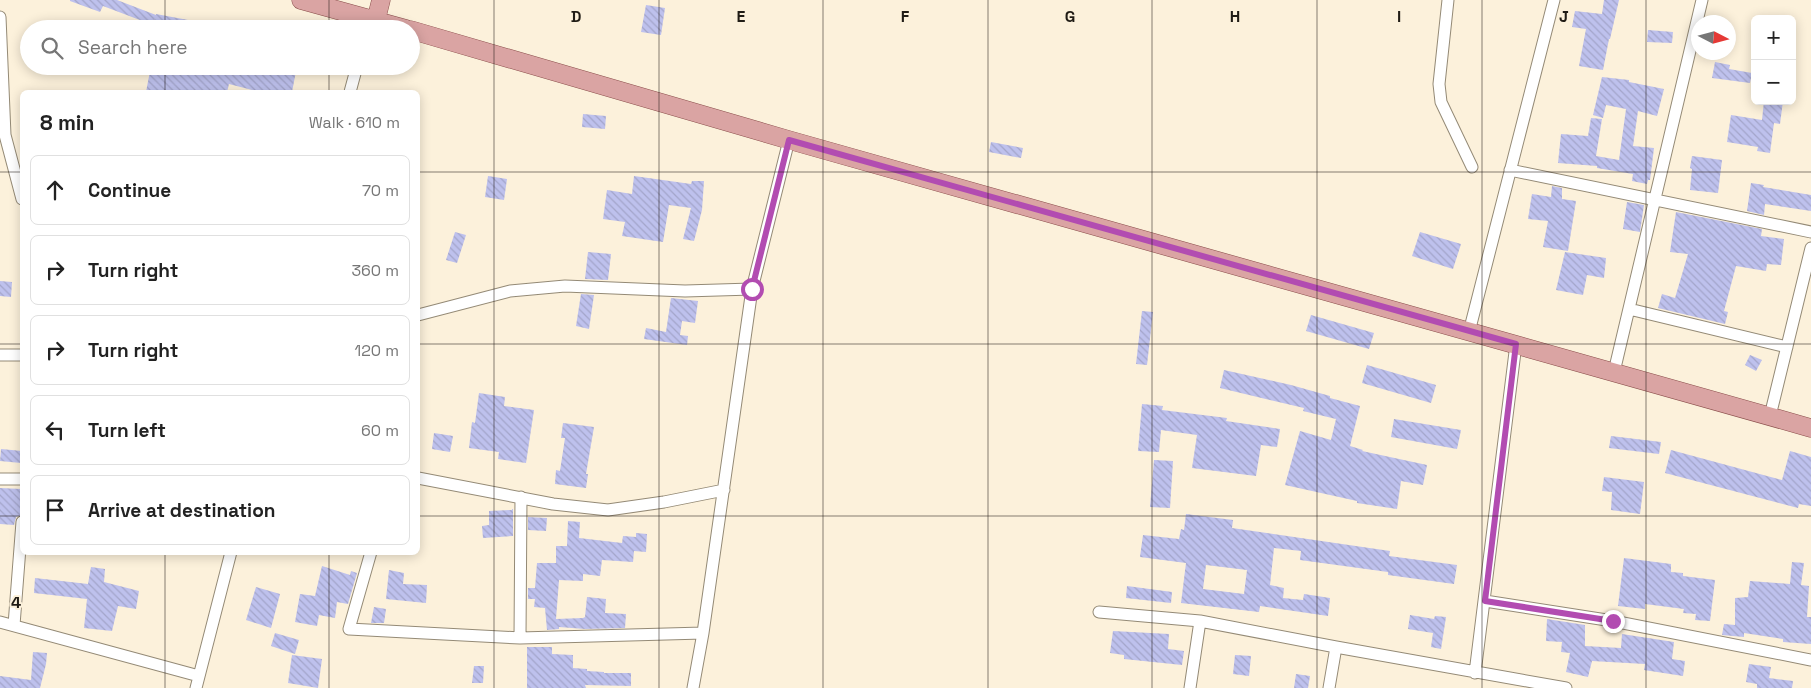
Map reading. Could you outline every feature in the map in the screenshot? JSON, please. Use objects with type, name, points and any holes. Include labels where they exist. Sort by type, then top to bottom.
[{"type":"main road","points":[[301,0],[376,20],[381,0]]},
{"type":"main road","points":[[420,33],[789,140],[1811,428]]},
{"type":"street","points":[[1448,0],[1439,84],[1441,102],[1472,167]]},
{"type":"street","points":[[1469,332],[1554,0]]},
{"type":"street","points":[[1614,372],[1702,0]]},
{"type":"street","points":[[0,17],[5,135],[20,191]]},
{"type":"street","points":[[351,90],[355,75]]},
{"type":"street","points":[[693,688],[703,633],[752,289],[789,140]]},
{"type":"street","points":[[1510,170],[1811,232]]},
{"type":"street","points":[[1770,416],[1811,248]]},
{"type":"street","points":[[420,314],[510,291],[565,286],[685,291],[752,289]]},
{"type":"street","points":[[1629,310],[1787,347]]},
{"type":"street","points":[[1475,673],[1516,344]]},
{"type":"street","points":[[0,355],[20,355]]},
{"type":"street","points":[[420,478],[553,504],[608,510],[664,502],[724,490]]},
{"type":"street","points":[[0,479],[20,479]]},
{"type":"street","points":[[520,638],[521,497]]},
{"type":"street","points":[[14,624],[20,548]]},
{"type":"street","points":[[196,688],[230,555]]},
{"type":"street","points":[[370,555],[349,629],[520,638],[703,633]]},
{"type":"street","points":[[1485,601],[1613,621],[1811,660]]},
{"type":"street","points":[[1099,612],[1200,621],[1336,648],[1566,688]]},
{"type":"street","points":[[1190,688],[1200,621]]},
{"type":"street","points":[[0,622],[14,624],[199,676]]},
{"type":"street","points":[[1329,688],[1336,648]]},
{"type":"building","points":[[117,0],[156,15],[188,20],[155,20],[155,18],[154,20],[140,20],[103,6],[100,12],[70,1]]},
{"type":"building","points":[[1604,0],[1619,0],[1603,70],[1579,66],[1586,29],[1572,27],[1575,11],[1602,14]]},
{"type":"building","points":[[646,5],[665,8],[661,35],[641,32]]},
{"type":"building","points":[[1648,30],[1673,32],[1672,43],[1647,42]]},
{"type":"building","points":[[1715,62],[1730,65],[1729,69],[1751,73],[1750,83],[1712,78]]},
{"type":"building","points":[[149,75],[295,75],[292,90],[252,90],[229,84],[228,90],[146,90]]},
{"type":"building","points":[[1602,77],[1629,80],[1629,82],[1664,89],[1657,116],[1638,111],[1633,146],[1654,148],[1650,180],[1648,180],[1647,184],[1632,181],[1633,174],[1597,168],[1597,166],[1558,163],[1561,134],[1588,136],[1591,118],[1602,119],[1596,156],[1619,160],[1626,109],[1606,105],[1603,118],[1593,115]]},
{"type":"building","points":[[1764,105],[1782,105],[1780,124],[1774,123],[1770,153],[1757,151],[1758,147],[1727,142],[1731,115],[1762,120]]},
{"type":"building","points":[[583,114],[606,116],[605,129],[582,127]]},
{"type":"building","points":[[991,142],[1023,148],[1021,158],[989,152]]},
{"type":"building","points":[[1692,156],[1722,160],[1718,193],[1690,190]]},
{"type":"building","points":[[488,176],[507,179],[504,200],[485,197]]},
{"type":"building","points":[[634,176],[691,184],[692,181],[704,181],[702,210],[694,241],[683,239],[691,208],[669,205],[663,242],[622,236],[625,222],[603,219],[607,190],[632,194]]},
{"type":"building","points":[[1751,183],[1764,185],[1763,187],[1811,195],[1811,211],[1765,204],[1764,215],[1747,211]]},
{"type":"building","points":[[1552,186],[1562,188],[1562,199],[1576,201],[1568,251],[1543,247],[1548,221],[1528,219],[1532,194],[1551,197]]},
{"type":"building","points":[[1627,202],[1644,205],[1640,232],[1623,229]]},
{"type":"building","points":[[1676,212],[1762,229],[1761,236],[1784,239],[1781,265],[1767,264],[1766,271],[1736,266],[1724,311],[1728,312],[1725,324],[1658,308],[1662,294],[1675,298],[1688,254],[1670,252]]},
{"type":"building","points":[[455,232],[466,235],[457,263],[446,260]]},
{"type":"building","points":[[1420,232],[1461,244],[1453,269],[1412,256]]},
{"type":"building","points":[[588,252],[611,254],[608,280],[585,279]]},
{"type":"building","points":[[1565,252],[1606,258],[1604,278],[1587,275],[1583,295],[1556,290]]},
{"type":"building","points":[[0,281],[12,282],[11,297],[0,296]]},
{"type":"building","points":[[581,294],[594,295],[589,329],[576,326]]},
{"type":"building","points":[[671,298],[698,301],[695,323],[682,321],[680,335],[688,336],[687,345],[644,339],[646,328],[666,332]]},
{"type":"building","points":[[1142,311],[1153,312],[1147,365],[1136,364]]},
{"type":"building","points":[[1311,315],[1374,333],[1369,349],[1306,331]]},
{"type":"building","points":[[1750,355],[1762,360],[1756,371],[1745,365]]},
{"type":"building","points":[[1367,365],[1436,385],[1431,403],[1362,383]]},
{"type":"building","points":[[1224,370],[1291,385],[1360,406],[1350,446],[1362,451],[1427,465],[1423,485],[1401,481],[1397,509],[1357,503],[1357,501],[1285,485],[1300,431],[1331,440],[1336,419],[1303,411],[1304,408],[1220,388]]},
{"type":"building","points":[[479,393],[505,397],[504,406],[534,410],[526,463],[498,459],[499,452],[469,448],[472,422],[475,423]]},
{"type":"building","points":[[1142,404],[1163,406],[1162,410],[1227,418],[1226,421],[1280,429],[1277,447],[1261,445],[1256,476],[1192,468],[1197,435],[1161,430],[1159,452],[1138,451]]},
{"type":"building","points":[[1394,419],[1461,430],[1457,449],[1391,437]]},
{"type":"building","points":[[563,423],[594,427],[586,474],[588,474],[586,488],[555,484],[556,470],[560,471],[565,438],[561,438]]},
{"type":"building","points":[[434,433],[453,436],[450,452],[432,449]]},
{"type":"building","points":[[1611,436],[1661,442],[1659,454],[1609,448]]},
{"type":"building","points":[[1,449],[20,451],[20,463],[0,461]]},
{"type":"building","points":[[1671,450],[1782,480],[1790,451],[1811,457],[1811,506],[1799,504],[1798,508],[1665,473]]},
{"type":"building","points":[[1154,460],[1173,461],[1170,508],[1150,507]]},
{"type":"building","points":[[1604,477],[1644,482],[1640,514],[1611,510],[1612,492],[1602,491]]},
{"type":"building","points":[[0,488],[20,489],[20,516],[16,517],[14,525],[0,524]]},
{"type":"building","points":[[512,509],[513,536],[483,538],[482,526],[489,525],[489,511]]},
{"type":"building","points":[[1186,514],[1233,520],[1232,528],[1390,551],[1389,556],[1457,565],[1454,584],[1388,575],[1388,572],[1300,560],[1301,551],[1274,548],[1270,585],[1284,588],[1283,598],[1303,600],[1304,594],[1330,598],[1328,616],[1260,606],[1259,612],[1181,603],[1186,563],[1140,557],[1143,535],[1179,539],[1181,529],[1184,530]],"holes":[[[1206,565],[1247,570],[1244,594],[1203,589]]]},
{"type":"building","points":[[528,517],[547,518],[546,531],[528,530]]},
{"type":"building","points":[[568,521],[580,522],[579,538],[622,543],[623,536],[636,537],[636,533],[647,534],[646,552],[634,551],[633,562],[602,560],[600,576],[583,574],[583,581],[559,580],[556,619],[583,618],[585,617],[587,597],[606,599],[605,613],[626,614],[625,628],[585,629],[559,627],[559,629],[547,630],[545,608],[534,607],[535,599],[528,599],[528,588],[535,588],[537,563],[556,563],[556,546],[567,546]]},
{"type":"building","points":[[1624,558],[1671,564],[1671,572],[1683,573],[1683,576],[1715,580],[1710,621],[1695,620],[1696,614],[1683,613],[1684,609],[1645,604],[1645,609],[1618,606]]},
{"type":"building","points":[[1792,562],[1804,563],[1801,585],[1809,586],[1807,617],[1811,617],[1811,644],[1783,642],[1783,639],[1744,633],[1744,637],[1722,635],[1724,624],[1735,625],[1735,598],[1748,597],[1750,581],[1790,584]]},
{"type":"building","points":[[322,566],[350,575],[351,571],[357,573],[348,604],[337,602],[335,618],[319,615],[317,626],[295,622],[300,594],[315,596]]},
{"type":"building","points":[[91,567],[105,569],[104,582],[139,591],[136,609],[118,606],[112,631],[84,628],[87,599],[34,593],[35,578],[88,584]]},
{"type":"building","points":[[389,570],[404,573],[403,584],[427,585],[426,603],[386,599]]},
{"type":"building","points":[[1127,586],[1172,592],[1171,603],[1126,598]]},
{"type":"building","points":[[256,587],[280,594],[271,628],[246,620]]},
{"type":"building","points":[[374,607],[386,609],[384,623],[371,623]]},
{"type":"building","points":[[1410,615],[1434,619],[1435,616],[1446,617],[1441,649],[1431,647],[1433,633],[1408,629]]},
{"type":"building","points":[[1547,619],[1585,625],[1585,646],[1621,648],[1622,634],[1674,642],[1672,659],[1685,661],[1683,676],[1644,670],[1645,664],[1592,661],[1588,677],[1566,672],[1570,653],[1561,652],[1562,642],[1546,641]]},
{"type":"building","points":[[1113,631],[1169,634],[1168,649],[1184,651],[1182,665],[1124,659],[1124,655],[1110,653]]},
{"type":"building","points":[[275,633],[299,640],[295,654],[271,646]]},
{"type":"building","points":[[527,647],[552,647],[552,654],[573,655],[573,668],[604,673],[631,673],[631,686],[585,685],[586,688],[527,688]]},
{"type":"building","points":[[33,652],[47,653],[40,688],[0,688],[0,676],[31,680]]},
{"type":"building","points":[[292,655],[322,659],[318,688],[288,683]]},
{"type":"building","points":[[1235,655],[1251,656],[1249,676],[1233,674]]},
{"type":"building","points":[[1749,664],[1771,667],[1769,678],[1793,681],[1792,688],[1757,688],[1757,684],[1746,682]]},
{"type":"building","points":[[474,666],[484,666],[483,683],[472,683]]},
{"type":"building","points":[[1296,674],[1310,676],[1308,688],[1294,688]]},
{"type":"route","points":[[752,289],[789,140],[1516,344],[1485,601],[1613,621]]}]
